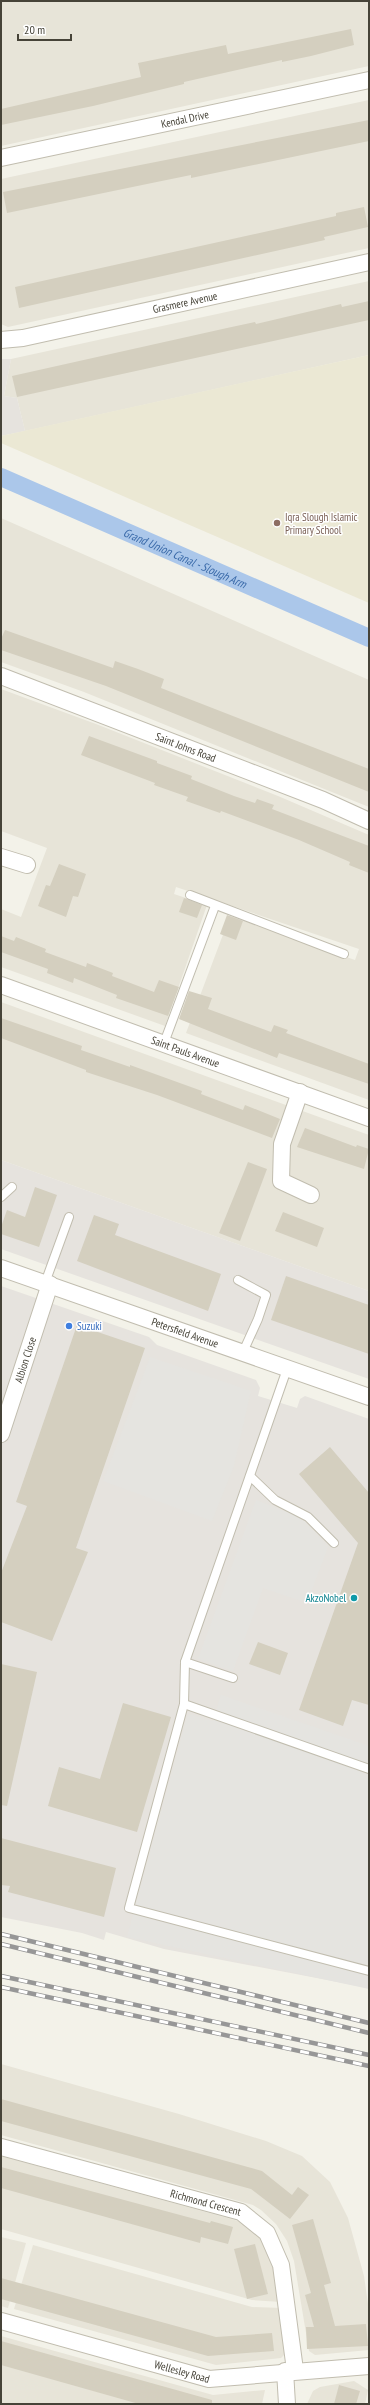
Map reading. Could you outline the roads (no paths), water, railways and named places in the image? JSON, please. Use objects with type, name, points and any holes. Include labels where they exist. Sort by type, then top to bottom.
[{"type":"street","name":"Kendal Drive","points":[[1,158],[369,80]]},
{"type":"street","name":"Grasmere Avenue","points":[[1,340],[23,338],[369,262]]},
{"type":"street","name":"Saint Johns Road","points":[[1,676],[316,798],[369,821]]},
{"type":"street","points":[[2,862],[27,865]]},
{"type":"street","name":"Saint Pauls Avenue","points":[[1,985],[369,1118]]},
{"type":"street","points":[[300,1092],[282,1144],[281,1182],[311,1195]]},
{"type":"street","name":"Petersfield Avenue","points":[[1,1268],[369,1397]]},
{"type":"street","name":"Albion Close","points":[[1,1434],[47,1284]]},
{"type":"street","name":"Richmond Crescent","points":[[1,2147],[241,2212],[267,2233],[281,2265],[290,2371],[287,2404]]},
{"type":"street","name":"Wellesley Road","points":[[1,2321],[208,2379],[290,2371],[369,2366]]},
{"type":"lane","points":[[190,895],[215,906],[344,954]]},
{"type":"lane","points":[[164,1043],[215,906]]},
{"type":"lane","points":[[1,1197],[12,1187]]},
{"type":"lane","points":[[47,1284],[69,1217]]},
{"type":"lane","points":[[238,1280],[266,1295],[258,1319],[243,1352]]},
{"type":"lane","points":[[287,1369],[185,1662],[184,1704],[128,1908],[369,1971]]},
{"type":"lane","points":[[250,1476],[275,1500],[308,1517],[334,1543]]},
{"type":"lane","points":[[185,1662],[233,1678]]},
{"type":"lane","points":[[184,1704],[369,1769]]},
{"type":"waterway","name":"Grand Union Canal - Slough Arm","points":[[1,477],[369,638]]},
{"type":"railway","points":[[1,1934],[369,2023]]},
{"type":"railway","points":[[1,1944],[369,2033]]},
{"type":"railway","points":[[1,1976],[369,2055]]},
{"type":"railway","points":[[1,1987],[369,2066]]},
{"type":"place","name":"Iqra Slough Islamic Primary School","points":[[277,523]]},
{"type":"place","name":"Suzuki","points":[[69,1326]]},
{"type":"place","name":"AkzoNobel","points":[[354,1598]]}]
